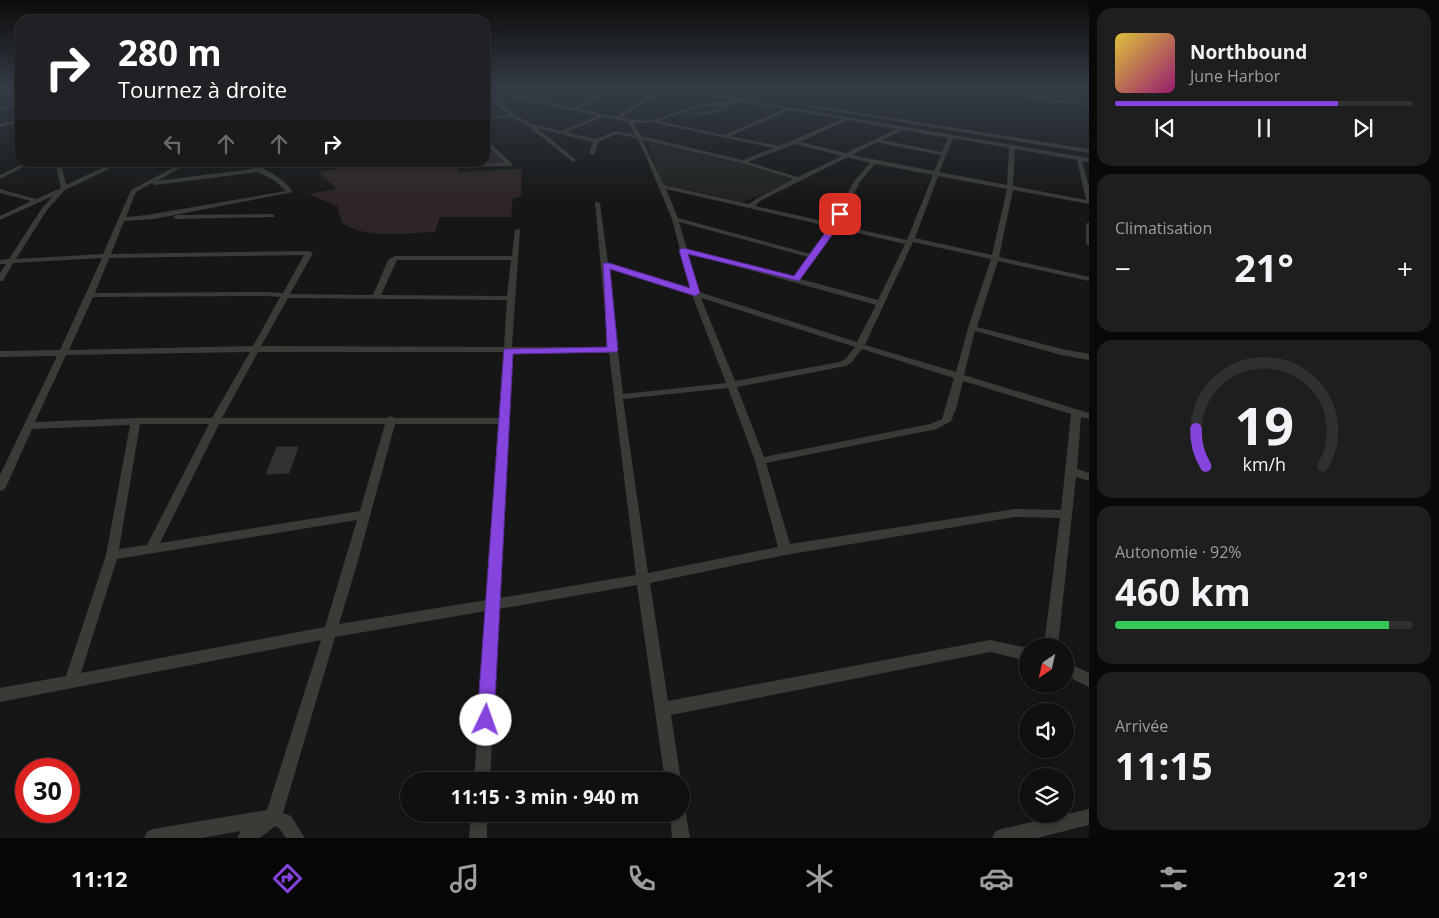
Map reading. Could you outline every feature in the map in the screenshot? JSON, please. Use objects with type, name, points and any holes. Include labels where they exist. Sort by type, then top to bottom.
[{"type":"street","points":[[531,126],[573,160]]},
{"type":"street","points":[[534,126],[596,141],[616,132],[744,162],[798,179]]},
{"type":"street","points":[[560,133],[576,126]]},
{"type":"street","points":[[633,126],[675,219],[695,293],[718,347],[760,461],[785,550]]},
{"type":"street","points":[[672,126],[779,148]]},
{"type":"street","points":[[726,136],[749,126]]},
{"type":"street","points":[[744,162],[831,126]]},
{"type":"street","points":[[891,126],[1089,160]]},
{"type":"street","points":[[934,126],[1089,151]]},
{"type":"street","points":[[752,206],[758,200],[798,179],[903,128]]},
{"type":"street","points":[[619,397],[732,385],[843,364],[849,360],[860,346],[910,241],[951,136]]},
{"type":"street","points":[[592,153],[596,141]]},
{"type":"street","points":[[879,141],[945,154]]},
{"type":"street","points":[[795,142],[874,162],[1010,188],[1089,200],[1079,158]]},
{"type":"street","points":[[490,145],[510,165],[490,165]]},
{"type":"street","points":[[760,461],[933,427],[946,421],[951,409],[958,376],[972,328],[995,258],[1010,188],[1012,147]]},
{"type":"street","points":[[796,279],[834,227],[856,181],[874,162]]},
{"type":"street","points":[[0,176],[20,167]]},
{"type":"street","points":[[59,167],[64,188]]},
{"type":"street","points":[[0,218],[109,167]]},
{"type":"street","points":[[0,487],[64,353],[123,219],[133,191],[179,167]]},
{"type":"street","points":[[149,217],[290,192],[289,187],[252,167]]},
{"type":"street","points":[[146,184],[257,170]]},
{"type":"street","points":[[660,186],[752,206],[834,227],[995,258],[1089,279]]},
{"type":"street","points":[[0,279],[44,210],[64,188]]},
{"type":"street","points":[[0,191],[37,201]]},
{"type":"street","points":[[597,203],[606,265],[613,350],[642,579],[672,772]]},
{"type":"street","points":[[123,219],[272,216]]},
{"type":"street","points":[[675,219],[812,256]]},
{"type":"street","points":[[1089,224],[1089,244]]},
{"type":"street","points":[[483,772],[511,298],[518,230]]},
{"type":"street","points":[[683,250],[796,279],[879,303]]},
{"type":"street","points":[[0,262],[107,256],[309,253],[216,420],[151,549]]},
{"type":"street","points":[[376,297],[392,260],[395,258],[516,258]]},
{"type":"street","points":[[606,265],[860,346],[1089,416]]},
{"type":"street","points":[[90,295],[511,298]]},
{"type":"street","points":[[972,328],[1061,352],[1089,357]]},
{"type":"street","points":[[0,354],[257,349],[613,350]]},
{"type":"street","points":[[1052,638],[1076,412]]},
{"type":"street","points":[[28,426],[136,421],[216,420],[504,421]]},
{"type":"street","points":[[246,838],[273,817],[330,632],[391,420]]},
{"type":"street","points":[[72,682],[112,555],[136,421]]},
{"type":"street","points":[[1071,471],[1089,477]]},
{"type":"street","points":[[0,695],[330,632],[642,579],[785,550],[1015,513],[1066,514]]},
{"type":"street","points":[[112,555],[364,515]]},
{"type":"street","points":[[663,709],[990,646],[1019,653]]},
{"type":"street","points":[[1074,672],[1089,680]]},
{"type":"street","points":[[152,838],[273,817],[285,822],[296,838]]},
{"type":"street","points":[[1001,838],[1089,817]]},
{"type":"street","points":[[478,838],[479,822]]},
{"type":"street","points":[[679,822],[681,838]]},
{"type":"shaded area","points":[[648,142],[743,164],[791,179],[773,190],[743,202],[662,184]]},
{"type":"shaded area","points":[[490,147],[506,164],[490,164]]},
{"type":"shaded area","points":[[346,167],[458,167],[459,172],[522,169],[521,197],[513,198],[511,217],[440,217],[435,232],[375,234],[363,232],[342,223],[337,206],[309,194],[337,189],[319,172]]},
{"type":"building","points":[[277,447],[298,447],[289,473],[266,474]]},
{"type":"route","points":[[486,720],[508,351],[613,350],[606,265],[695,293],[683,250],[796,279],[834,227],[840,214]]}]
